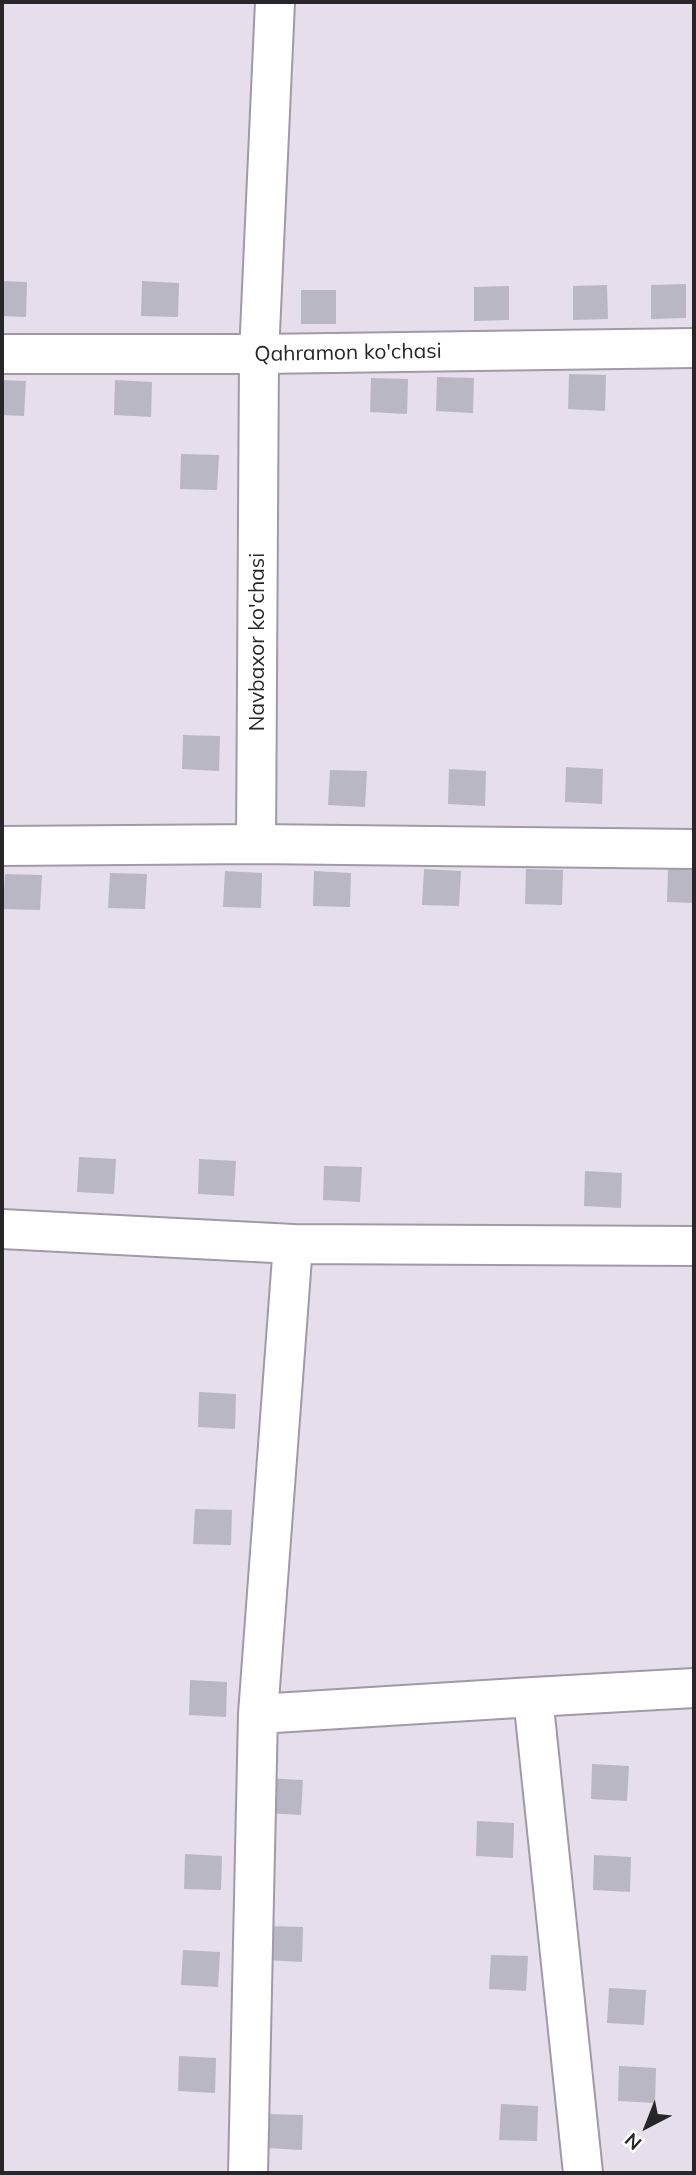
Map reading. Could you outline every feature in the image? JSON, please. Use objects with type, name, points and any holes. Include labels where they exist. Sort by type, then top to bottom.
[{"type":"street","name":"Navbaxor ko'chasi","points":[[256,844],[259,354],[275,2]]},
{"type":"street","name":"Qahramon ko'chasi","points":[[2,354],[259,354],[694,348]]},
{"type":"street","points":[[2,846],[256,844],[694,849]]},
{"type":"street","points":[[2,1229],[293,1244],[694,1246]]},
{"type":"street","points":[[248,2173],[258,1714],[293,1244]]},
{"type":"street","points":[[258,1714],[694,1688]]},
{"type":"street","points":[[533,1697],[583,2173]]},
{"type":"building","points":[[2,281],[27,282],[26,317],[2,316]]},
{"type":"building","points":[[142,281],[179,283],[178,317],[141,316]]},
{"type":"building","points":[[686,284],[686,318],[651,319],[651,285]]},
{"type":"building","points":[[607,285],[608,319],[573,320],[573,286]]},
{"type":"building","points":[[509,286],[509,320],[474,321],[474,287]]},
{"type":"building","points":[[301,290],[336,290],[336,324],[301,324]]},
{"type":"building","points":[[569,374],[606,375],[605,411],[568,409]]},
{"type":"building","points":[[437,377],[474,378],[473,413],[436,411]]},
{"type":"building","points":[[371,378],[408,379],[407,414],[370,412]]},
{"type":"building","points":[[2,380],[26,381],[24,416],[2,415]]},
{"type":"building","points":[[115,380],[152,382],[151,417],[114,415]]},
{"type":"building","points":[[181,454],[219,455],[217,490],[180,489]]},
{"type":"building","points":[[183,735],[220,736],[219,771],[182,769]]},
{"type":"building","points":[[566,767],[603,769],[602,804],[565,802]]},
{"type":"building","points":[[449,769],[486,771],[485,806],[448,804]]},
{"type":"building","points":[[330,770],[367,771],[365,807],[328,805]]},
{"type":"building","points":[[668,867],[694,868],[694,903],[667,902]]},
{"type":"building","points":[[424,869],[461,871],[459,906],[422,905]]},
{"type":"building","points":[[526,869],[563,870],[562,905],[525,904]]},
{"type":"building","points":[[225,871],[262,873],[261,908],[223,907]]},
{"type":"building","points":[[314,871],[351,873],[350,907],[313,906]]},
{"type":"building","points":[[110,873],[147,874],[145,909],[108,908]]},
{"type":"building","points":[[5,874],[42,875],[40,910],[3,909]]},
{"type":"building","points":[[79,1157],[116,1159],[114,1194],[77,1192]]},
{"type":"building","points":[[199,1159],[236,1161],[234,1196],[198,1194]]},
{"type":"building","points":[[324,1166],[362,1167],[360,1202],[323,1200]]},
{"type":"building","points":[[585,1171],[622,1173],[621,1208],[584,1206]]},
{"type":"building","points":[[199,1392],[236,1394],[235,1429],[198,1427]]},
{"type":"building","points":[[195,1509],[232,1510],[231,1545],[193,1544]]},
{"type":"building","points":[[190,1680],[227,1682],[226,1717],[189,1715]]},
{"type":"building","points":[[592,1764],[629,1766],[627,1801],[591,1799]]},
{"type":"building","points":[[266,1778],[303,1780],[301,1815],[264,1813]]},
{"type":"building","points":[[477,1821],[514,1823],[513,1858],[476,1856]]},
{"type":"building","points":[[185,1854],[222,1856],[221,1890],[184,1889]]},
{"type":"building","points":[[594,1855],[631,1857],[630,1892],[593,1890]]},
{"type":"building","points":[[266,1926],[303,1927],[302,1962],[265,1960]]},
{"type":"building","points":[[183,1950],[220,1952],[218,1987],[181,1985]]},
{"type":"building","points":[[491,1955],[528,1956],[526,1991],[489,1989]]},
{"type":"building","points":[[609,1988],[646,1990],[644,2025],[607,2023]]},
{"type":"building","points":[[179,2056],[216,2058],[215,2093],[178,2091]]},
{"type":"building","points":[[619,2066],[656,2068],[655,2103],[618,2101]]},
{"type":"building","points":[[501,2104],[538,2106],[537,2141],[499,2140]]},
{"type":"building","points":[[266,2114],[303,2115],[302,2150],[265,2148]]}]
